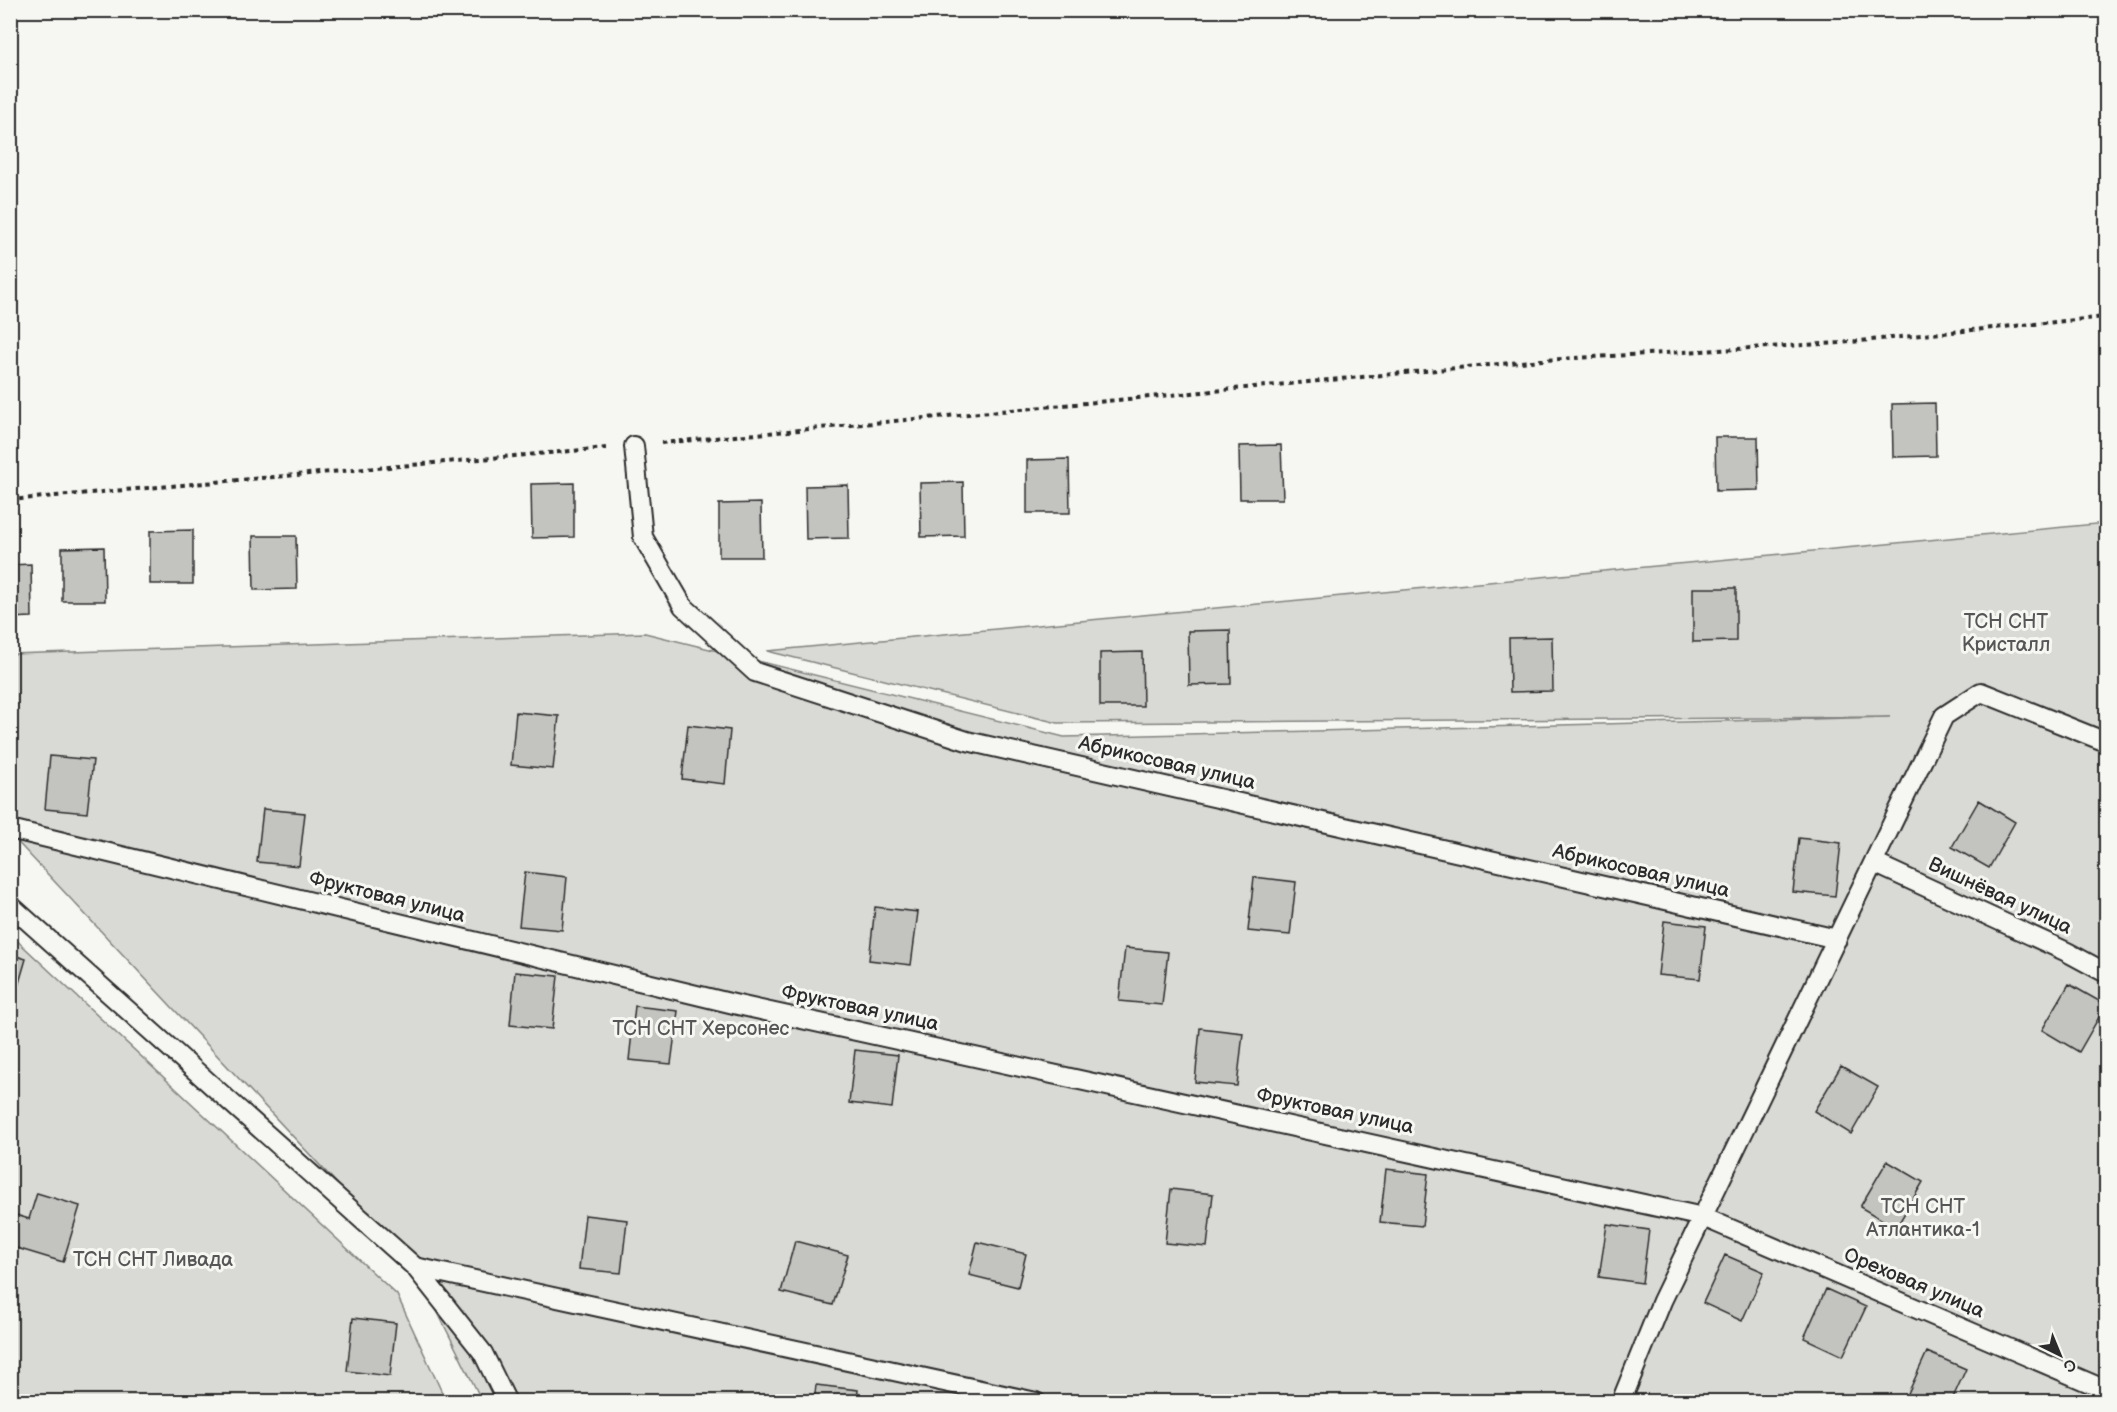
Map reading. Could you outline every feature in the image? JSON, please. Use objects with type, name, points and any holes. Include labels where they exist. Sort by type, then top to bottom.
[{"type":"lane","name":"Абрикосовая улица","points":[[634,446],[643,537],[683,606],[755,672],[967,741],[1837,939]]},
{"type":"lane","points":[[1621,1401],[1662,1301],[1944,716],[1981,692],[2106,742]]},
{"type":"lane","name":"Фруктовая улица","points":[[10,829],[738,1005],[1703,1217]]},
{"type":"lane","name":"Вишнёвая улица","points":[[1874,863],[2106,973]]},
{"type":"lane","points":[[10,905],[415,1267],[483,1353],[507,1401]]},
{"type":"lane","name":"Ореховая улица","points":[[1703,1217],[2106,1390]]},
{"type":"lane","points":[[415,1267],[1036,1401]]},
{"type":"path","points":[[10,500],[634,446],[1542,360],[1840,343],[2106,317]]},
{"type":"green space","name":"ТСН СНТ Херсонес","points":[[2106,523],[2106,1401],[482,1401],[415,1267],[11,835],[11,654],[645,633],[1064,737],[1890,717],[1058,723],[767,651]]},
{"type":"green space","name":"ТСН СНТ Ливада","points":[[10,934],[397,1295],[446,1401],[11,1401]]},
{"type":"building","points":[[1935,403],[1936,456],[1893,457],[1892,404]]},
{"type":"building","points":[[1715,437],[1758,437],[1759,490],[1716,491]]},
{"type":"building","points":[[1281,445],[1283,499],[1240,499],[1239,446]]},
{"type":"building","points":[[1069,459],[1070,513],[1027,513],[1027,460]]},
{"type":"building","points":[[963,482],[964,536],[921,537],[920,483]]},
{"type":"building","points":[[574,483],[574,537],[532,538],[531,484]]},
{"type":"building","points":[[848,485],[849,538],[806,539],[805,486]]},
{"type":"building","points":[[761,503],[762,557],[719,557],[719,504]]},
{"type":"building","points":[[193,530],[193,584],[150,584],[150,531]]},
{"type":"building","points":[[253,536],[296,536],[297,589],[254,590]]},
{"type":"building","points":[[104,547],[105,601],[62,601],[62,548]]},
{"type":"building","points":[[2104,558],[2106,558],[2106,611],[2104,611]]},
{"type":"building","points":[[31,564],[32,617],[10,618],[10,565]]},
{"type":"building","points":[[1693,588],[1736,588],[1736,641],[1693,642]]},
{"type":"building","points":[[1230,630],[1231,684],[1189,685],[1188,631]]},
{"type":"building","points":[[1552,637],[1553,691],[1510,692],[1509,638]]},
{"type":"building","points":[[1142,652],[1143,706],[1100,706],[1100,653]]},
{"type":"building","points":[[516,712],[559,716],[553,769],[511,765]]},
{"type":"building","points":[[688,725],[730,730],[725,784],[682,779]]},
{"type":"building","points":[[50,756],[93,760],[87,813],[45,809]]},
{"type":"building","points":[[1979,800],[2015,822],[1989,868],[1952,847]]},
{"type":"building","points":[[263,809],[305,813],[299,866],[257,862]]},
{"type":"building","points":[[1799,838],[1841,843],[1835,896],[1793,892]]},
{"type":"building","points":[[525,872],[567,877],[562,930],[519,926]]},
{"type":"building","points":[[1254,877],[1296,882],[1290,935],[1248,931]]},
{"type":"building","points":[[875,907],[918,912],[911,965],[869,960]]},
{"type":"building","points":[[1664,921],[1706,926],[1700,979],[1658,975]]},
{"type":"building","points":[[1125,948],[1168,952],[1162,1005],[1119,1001]]},
{"type":"building","points":[[10,954],[26,959],[14,1000],[10,999]]},
{"type":"building","points":[[515,972],[558,976],[552,1029],[510,1025]]},
{"type":"building","points":[[2069,984],[2106,1005],[2079,1052],[2042,1030]]},
{"type":"building","points":[[635,1006],[678,1011],[671,1064],[629,1060]]},
{"type":"building","points":[[1200,1028],[1243,1033],[1237,1086],[1195,1082]]},
{"type":"building","points":[[855,1050],[898,1055],[892,1108],[849,1103]]},
{"type":"building","points":[[1841,1066],[1878,1087],[1851,1134],[1814,1111]]},
{"type":"building","points":[[1887,1161],[1923,1182],[1896,1228],[1860,1207]]},
{"type":"building","points":[[1386,1169],[1428,1174],[1422,1226],[1380,1222]]},
{"type":"building","points":[[1171,1189],[1213,1194],[1207,1247],[1165,1243]]},
{"type":"building","points":[[37,1193],[80,1206],[63,1262],[10,1246],[13,1214],[29,1219]]},
{"type":"building","points":[[585,1215],[627,1220],[621,1273],[579,1269]]},
{"type":"building","points":[[1607,1224],[1649,1230],[1642,1283],[1599,1277]]},
{"type":"building","points":[[795,1241],[848,1255],[833,1305],[781,1292]]},
{"type":"building","points":[[977,1242],[1026,1254],[1018,1287],[969,1275]]},
{"type":"building","points":[[1725,1255],[1764,1272],[1742,1321],[1703,1303]]},
{"type":"building","points":[[1826,1289],[1866,1307],[1843,1356],[1804,1338]]},
{"type":"building","points":[[353,1318],[396,1323],[390,1376],[347,1371]]},
{"type":"building","points":[[1927,1352],[1966,1369],[1951,1402],[1905,1400]]},
{"type":"building","points":[[816,1385],[858,1390],[857,1402],[814,1402]]},
{"type":"park label","name":"ТСН СНТ Кристалл","points":[[2006,634]]},
{"type":"park label","name":"ТСН СНТ Атлантика-1","points":[[1923,1218]]}]
